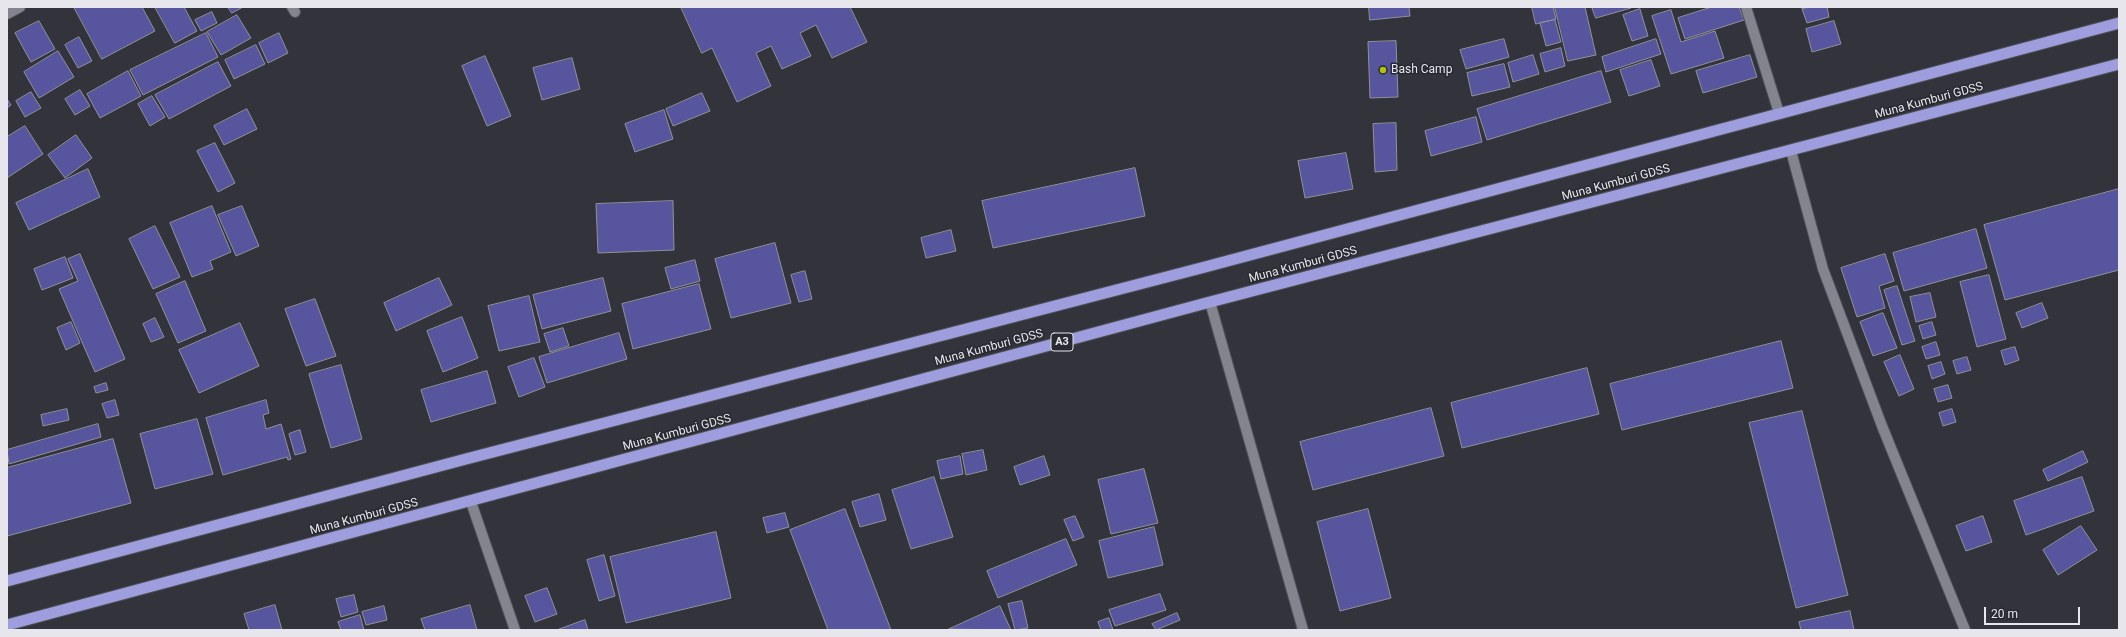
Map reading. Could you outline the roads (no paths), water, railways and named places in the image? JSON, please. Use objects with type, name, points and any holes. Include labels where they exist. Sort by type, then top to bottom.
[{"type":"highway","name":"Muna Kumburi GDSS","points":[[7,581],[466,459],[1205,267],[2119,23]]},
{"type":"highway","name":"Muna Kumburi GDSS","points":[[7,625],[471,502],[1210,302],[2119,64]]},
{"type":"street","points":[[7,14],[20,7]]},
{"type":"street","points":[[1746,7],[1779,113]]},
{"type":"street","points":[[1791,151],[1824,269],[1882,426],[1965,630]]},
{"type":"street","points":[[1210,302],[1304,630]]},
{"type":"street","points":[[471,502],[514,630]]},
{"type":"place","name":"Bash Camp","points":[[1383,70]]}]
